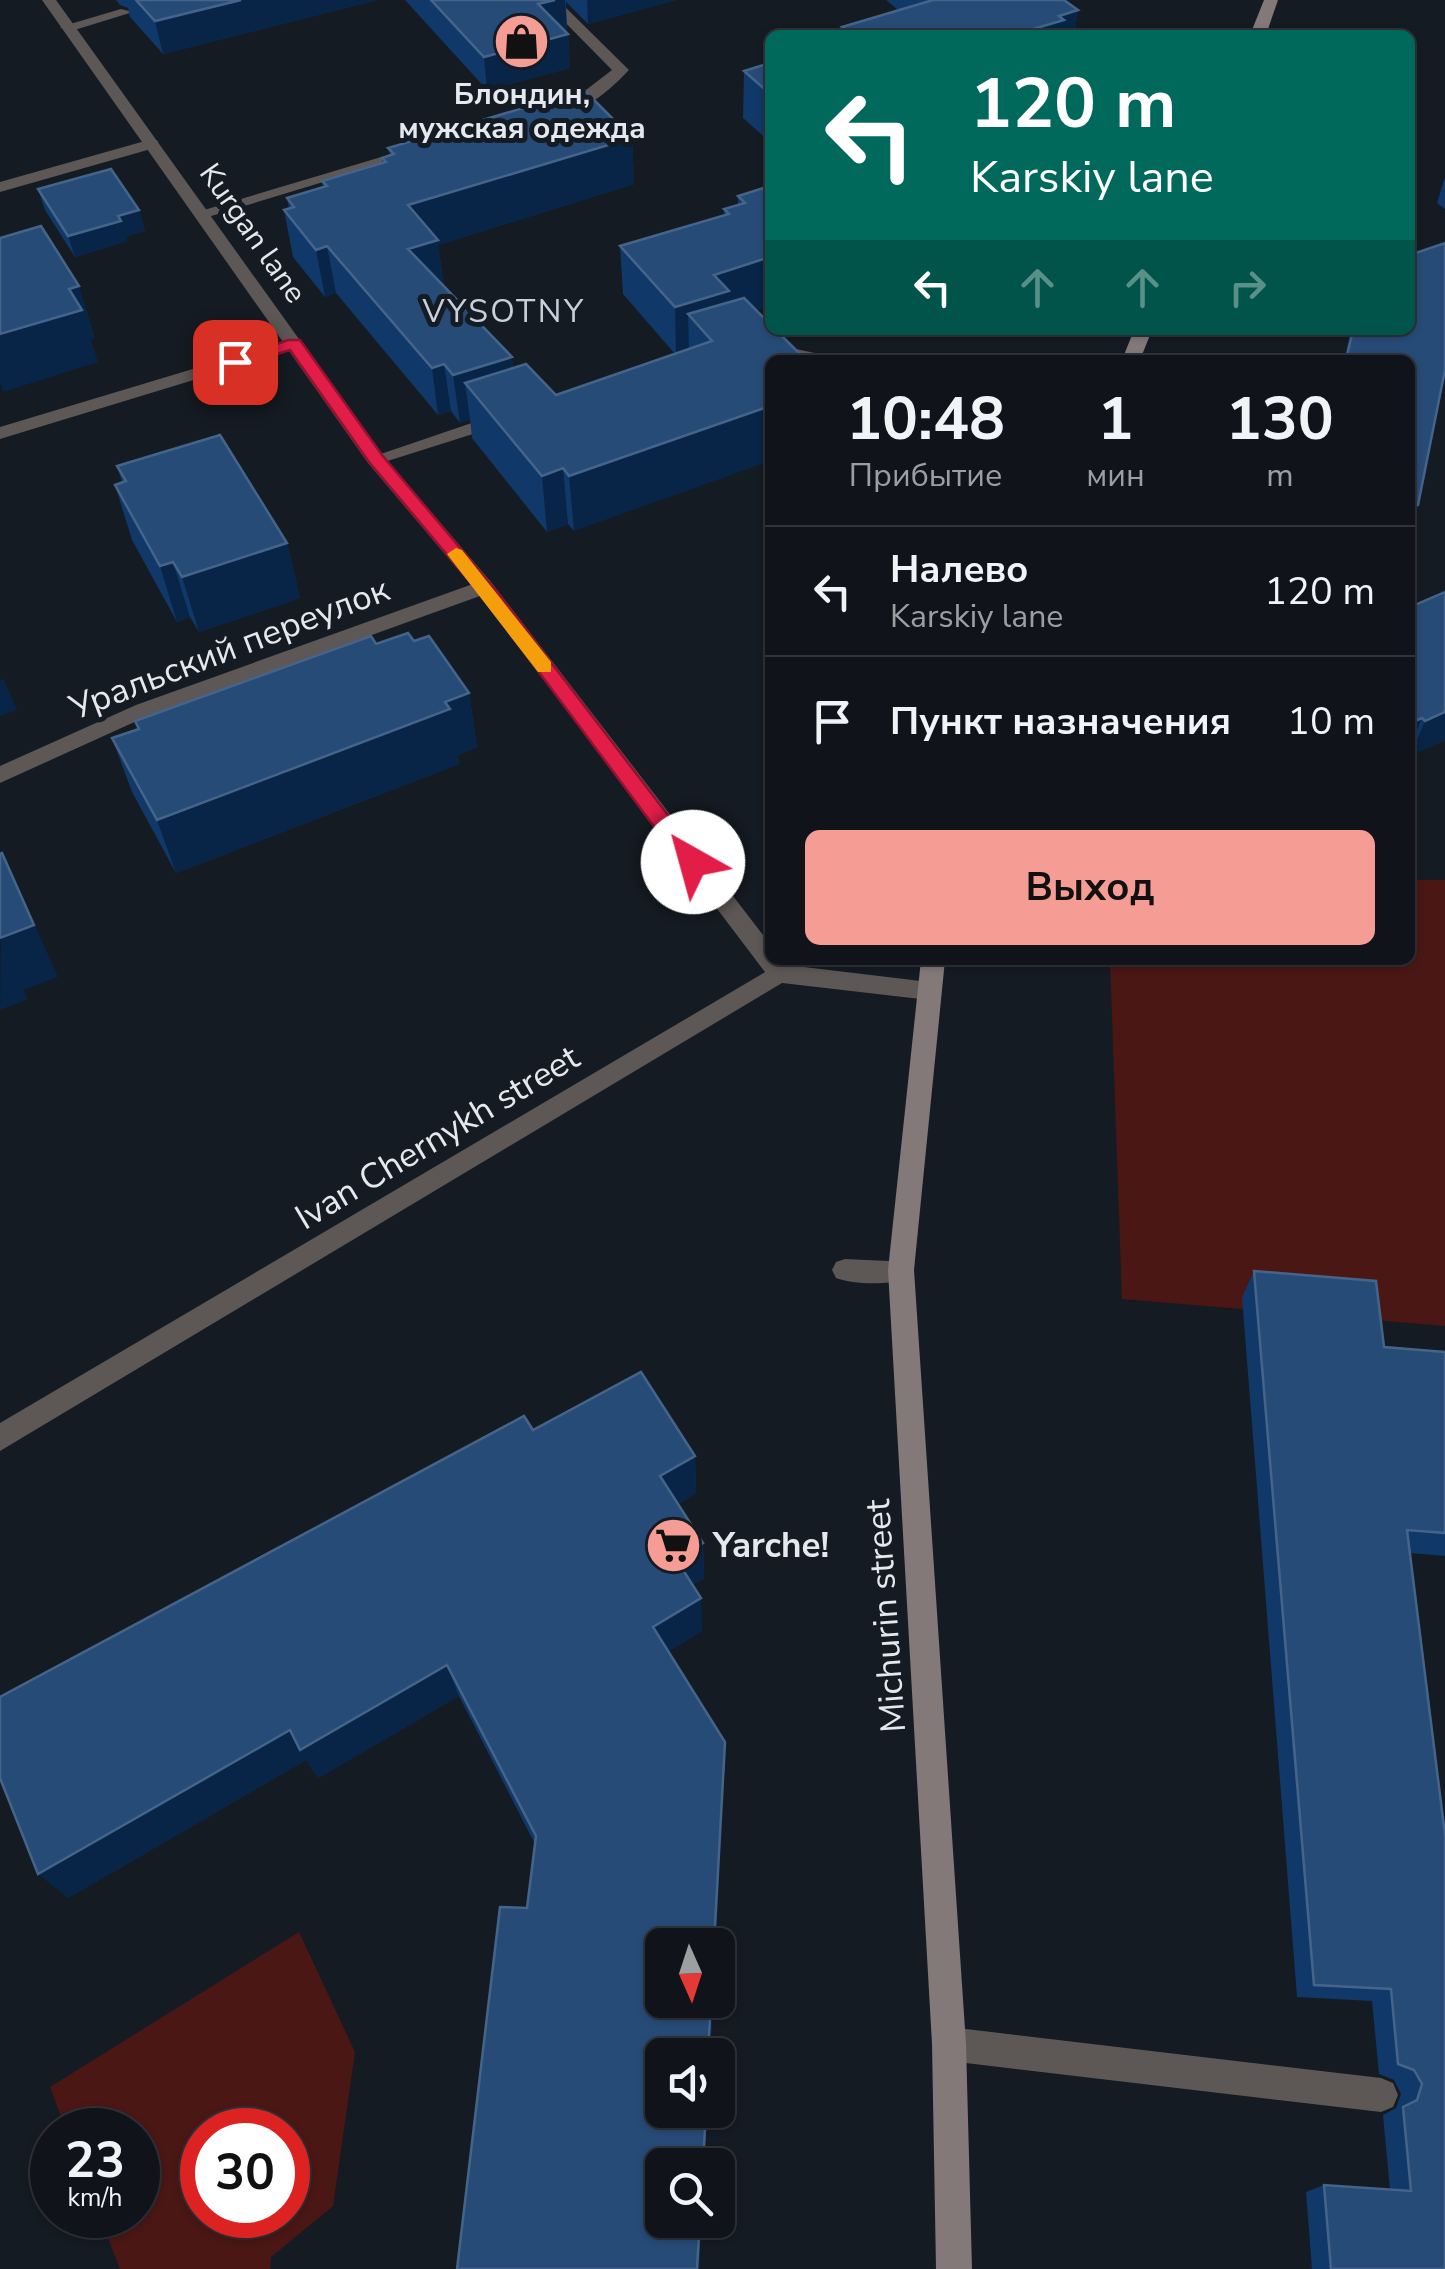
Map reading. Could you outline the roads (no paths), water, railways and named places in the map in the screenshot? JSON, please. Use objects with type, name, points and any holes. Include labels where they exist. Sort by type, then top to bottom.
[{"type":"street","name":"Kurgan lane","points":[[49,0],[376,458],[484,587],[765,955]]},
{"type":"street","points":[[538,117],[575,106],[620,70],[550,0]]},
{"type":"street","points":[[1260,30],[1271,0]]},
{"type":"street","points":[[68,26],[126,12]]},
{"type":"street","points":[[0,186],[152,144]]},
{"type":"street","points":[[202,213],[428,148]]},
{"type":"street","points":[[744,343],[800,355]]},
{"type":"street","points":[[0,433],[294,344]]},
{"type":"street","points":[[376,458],[517,414]]},
{"type":"street","name":"Уральский переулок","points":[[0,775],[143,710],[484,587]]},
{"type":"street","name":"Kurgan lane","points":[[773,965],[779,973]]},
{"type":"street","name":"Michurin street","points":[[932,965],[900,1270],[949,2044],[954,2269]]},
{"type":"street","points":[[779,973],[929,991]]},
{"type":"street","name":"Ivan Chernykh street","points":[[0,1438],[779,973]]},
{"type":"street","points":[[845,1270],[900,1270]]},
{"type":"street","points":[[949,2044],[1381,2095]]},
{"type":"place","name":"Блондин, мужская одежда","points":[[522,41]]},
{"type":"place","name":"Yarche!","points":[[674,1545]]},
{"type":"district","name":"VYSOTNY","points":[[504,311]]}]
